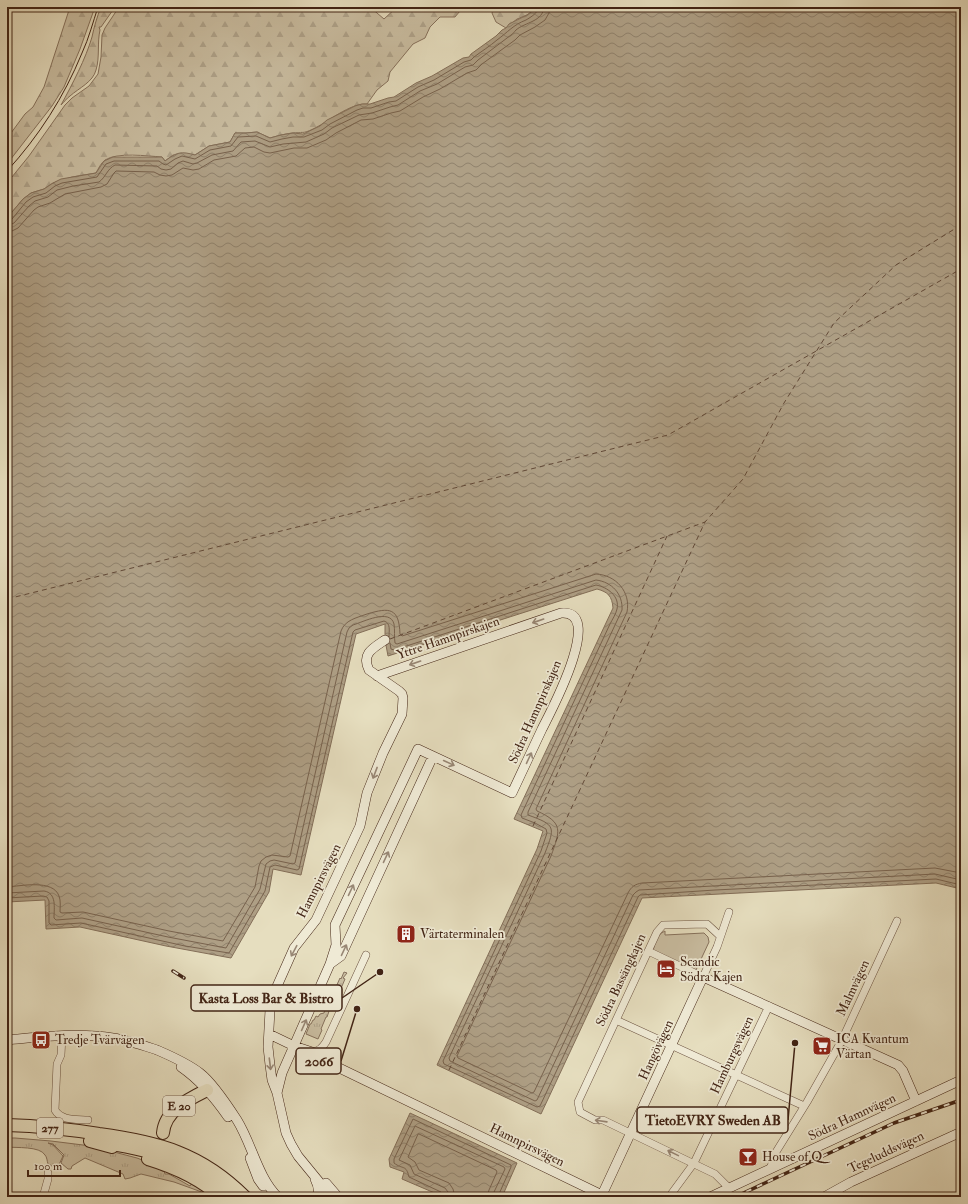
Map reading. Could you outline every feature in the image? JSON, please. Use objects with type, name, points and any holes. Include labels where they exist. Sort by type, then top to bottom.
[{"type":"highway","name":"E 20","points":[[163,1133],[167,1118],[174,1110],[210,1088]]},
{"type":"highway","name":"277","points":[[7,1125],[42,1127],[145,1150],[174,1159],[202,1172],[233,1197]]},
{"type":"highway","name":"277","points":[[7,1133],[91,1137],[147,1142],[180,1152],[203,1164],[218,1173],[245,1197]]},
{"type":"highway","points":[[91,1137],[178,1170],[204,1184],[220,1197]]},
{"type":"highway","points":[[180,1152],[197,1156],[226,1171],[244,1185],[255,1197]]},
{"type":"main road","name":"Yttre Hamnpirskajen","points":[[385,640],[372,648],[366,658],[369,670],[377,676],[561,613],[567,612],[575,617]]},
{"type":"main road","name":"Södra Hamnpirskajen","points":[[512,793],[570,670],[578,633],[577,621],[575,617]]},
{"type":"main road","name":"Hamnpirsvägen","points":[[327,1197],[325,1189],[298,1156],[286,1133],[277,1093],[272,1080],[268,1047],[270,1010],[274,993],[294,948],[316,920],[360,826],[367,794],[383,753],[402,714],[402,694],[377,676]]},
{"type":"main road","name":"Hamnpirsvägen","points":[[277,1093],[282,1073],[330,964],[336,945],[335,925],[418,749],[512,793]]},
{"type":"main road","name":"Hamnpirsvägen","points":[[330,964],[341,956],[433,756]]},
{"type":"main road","points":[[703,977],[898,1065],[903,1071],[916,1101]]},
{"type":"main road","name":"Hangövägen","points":[[601,1196],[632,1133],[703,977]]},
{"type":"main road","name":"Hamnpirsvägen","points":[[268,1034],[294,1046],[312,1052],[331,1064],[601,1196]]},
{"type":"main road","points":[[7,1040],[62,1035],[85,1035],[113,1038],[151,1048],[210,1088],[226,1103],[246,1135],[268,1185],[278,1197]]},
{"type":"main road","name":"Hamnpirsvägen","points":[[268,1047],[294,1046]]},
{"type":"main road","name":"Södra Hamnvägen","points":[[710,1197],[961,1080]]},
{"type":"main road","points":[[210,1088],[238,1131],[258,1179],[272,1197]]},
{"type":"main road","name":"Tegeluddsvägen","points":[[824,1197],[851,1182],[961,1132]]},
{"type":"main road","name":"Hamnpirsvägen","points":[[306,1165],[327,1184],[338,1197]]},
{"type":"main road","points":[[306,1165],[317,1184],[319,1191],[317,1197]]},
{"type":"main road","points":[[262,1172],[276,1188],[287,1197]]},
{"type":"street","name":"Hangövägen","points":[[703,977],[717,947],[729,912]]},
{"type":"street","name":"Malmvägen","points":[[770,1169],[776,1152],[842,1040],[897,921]]},
{"type":"street","name":"Södra Bassängkajen","points":[[632,1133],[603,1120],[594,1120],[580,1112],[578,1102],[657,932],[663,926],[707,924],[720,936]]},
{"type":"street","points":[[648,951],[703,977]]},
{"type":"street","points":[[312,1052],[318,1051],[326,1042],[366,955]]},
{"type":"street","name":"Hamburgsvägen","points":[[669,1197],[694,1163],[769,1006]]},
{"type":"street","points":[[616,1020],[804,1106]]},
{"type":"street","points":[[62,1035],[62,1055],[57,1064],[55,1110],[64,1117],[88,1120]]},
{"type":"street","points":[[632,1133],[715,1174],[729,1188]]},
{"type":"street","points":[[43,1197],[48,1179],[48,1173]]},
{"type":"green space","points":[[70,7],[95,7],[64,87],[52,106],[7,164],[7,135],[11,133],[25,114],[33,107],[44,87]]},
{"type":"green space","points":[[101,7],[115,7],[101,27],[99,27],[98,60],[96,70],[89,81],[61,105],[86,54]]},
{"type":"green space","points":[[119,7],[370,7],[384,19],[397,7],[459,7],[460,11],[455,17],[440,17],[430,27],[425,38],[413,44],[390,72],[388,81],[377,90],[367,104],[354,106],[310,131],[270,138],[257,132],[235,133],[230,142],[209,146],[195,155],[173,155],[165,161],[162,157],[141,155],[124,155],[110,158],[104,161],[96,173],[72,177],[53,183],[44,189],[31,193],[23,199],[7,218],[7,183],[29,156],[65,105],[89,86],[98,74],[101,57],[102,35]]},
{"type":"green space","points":[[494,7],[538,7],[527,15],[517,19],[506,28],[496,22],[492,13]]},
{"type":"green space","points":[[665,931],[665,935],[704,933],[708,937],[709,942],[696,970],[653,951],[658,937]]},
{"type":"green space","points":[[344,972],[347,973],[343,978],[345,979],[337,998],[334,997],[318,1039],[306,1034],[310,1024],[316,1016],[318,1017],[320,1014],[324,1013],[326,1008],[328,1008],[333,994],[335,995],[336,987],[340,978],[341,979]]},
{"type":"green space","points":[[7,1138],[91,1146],[137,1158],[150,1163],[164,1171],[165,1174],[169,1174],[190,1186],[192,1183],[210,1195],[174,1182],[141,1174],[125,1179],[123,1174],[85,1158],[72,1166],[71,1169],[68,1169],[61,1163],[64,1155],[53,1144],[48,1143],[53,1145],[63,1156],[56,1171],[54,1167],[48,1164],[46,1157],[42,1152],[33,1149],[7,1147]]},
{"type":"water","points":[[538,7],[961,7],[961,889],[936,883],[642,898],[541,1114],[437,1065],[537,849],[543,831],[514,819],[613,608],[612,600],[609,595],[601,590],[597,589],[388,656],[385,640],[385,624],[356,634],[301,875],[273,869],[269,892],[231,958],[166,946],[80,927],[46,929],[45,900],[7,902],[7,218],[23,199],[31,193],[44,189],[61,179],[96,173],[104,161],[113,157],[162,157],[165,161],[179,153],[195,155],[209,146],[230,142],[235,133],[257,132],[270,138],[293,133],[303,134],[355,106],[370,104],[394,97],[416,83],[432,76],[463,58],[469,57],[509,24],[527,15]]},
{"type":"water","points":[[410,1113],[517,1163],[502,1197],[444,1197],[402,1179],[404,1172],[390,1167],[389,1159]]},
{"type":"ferry route","points":[[449,1070],[705,522],[743,479],[784,403],[834,323],[896,265],[961,225]]},
{"type":"ferry route","points":[[7,599],[668,435],[961,269]]},
{"type":"ferry route","points":[[390,639],[705,522]]},
{"type":"ferry route","points":[[533,826],[667,536]]},
{"type":"tram line","points":[[7,171],[30,144],[59,100],[75,69],[89,36],[98,7]]},
{"type":"railway","points":[[173,971],[184,978]]},
{"type":"railway","points":[[735,1197],[894,1123],[961,1100]]},
{"type":"place","name":"Värtaterminalen","points":[[406,934]]},
{"type":"place","name":"Scandic Södra Kajen","points":[[666,969]]},
{"type":"place","name":"Kasta Loss Bar & Bistro","points":[[380,972]]},
{"type":"place","name":"2066","points":[[357,1009]]},
{"type":"place","name":"Tredje Tvärvägen","points":[[41,1040]]},
{"type":"place","name":"TietoEVRY Sweden AB","points":[[795,1043]]},
{"type":"place","name":"ICA Kvantum Värtan","points":[[822,1046]]},
{"type":"place","name":"House of Q","points":[[748,1157]]}]
